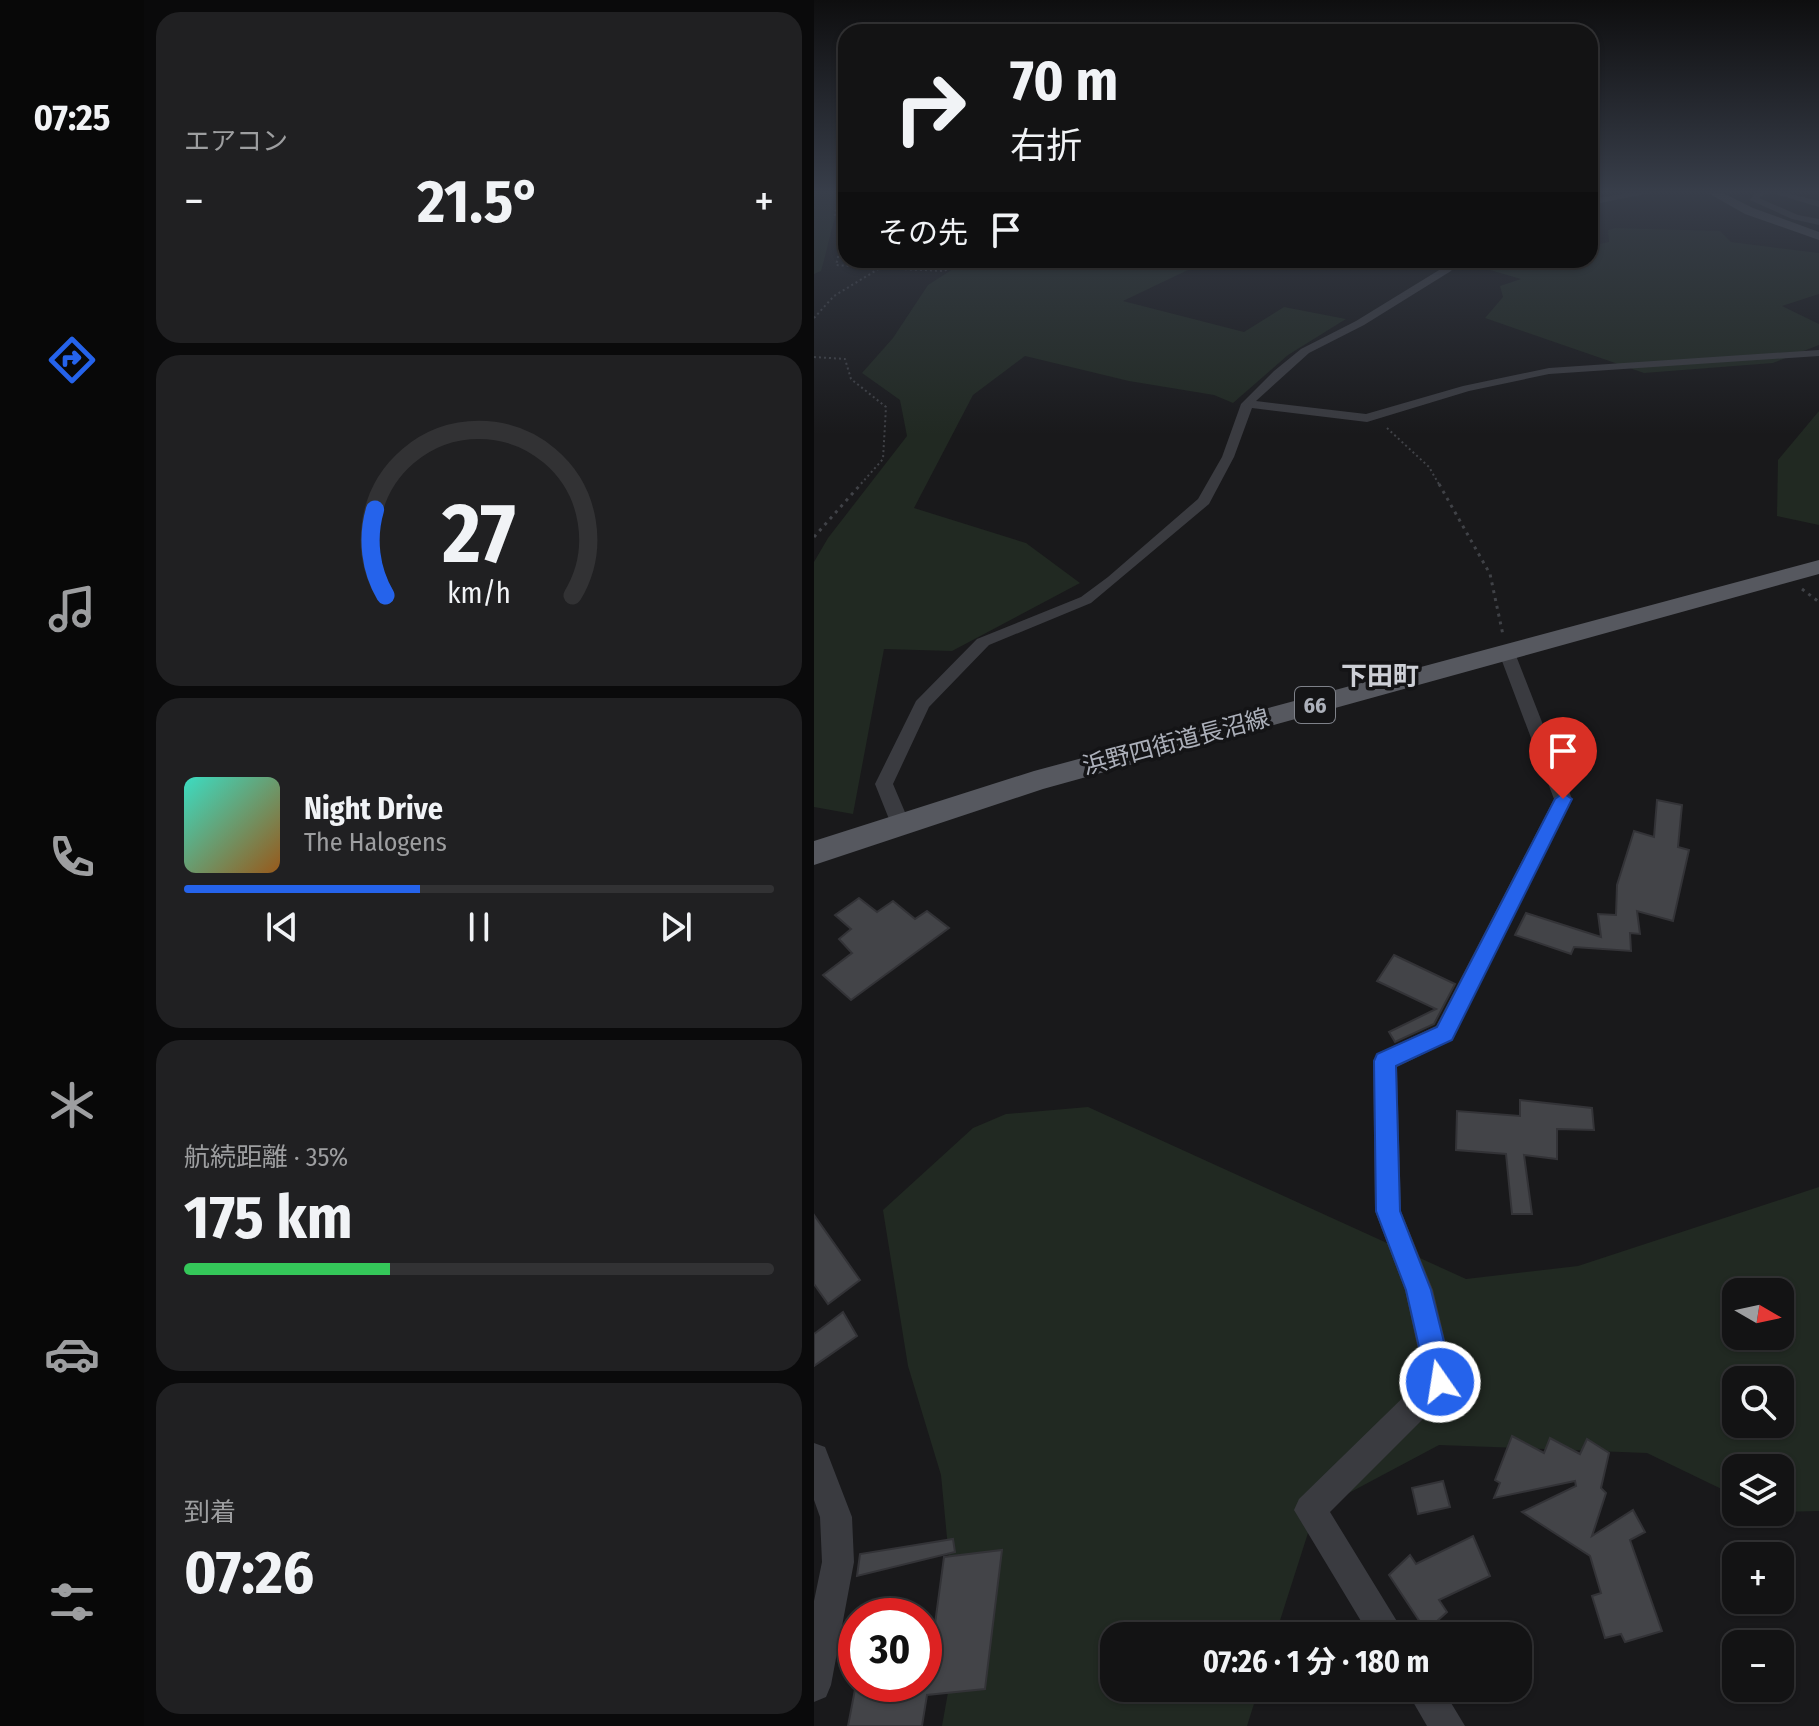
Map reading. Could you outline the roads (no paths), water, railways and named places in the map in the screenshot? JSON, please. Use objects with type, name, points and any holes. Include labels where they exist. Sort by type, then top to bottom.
[{"type":"main road","name":"浜野四街道長沼線","points":[[814,853],[1034,781],[1819,567]]},
{"type":"street","points":[[900,824],[884,784],[922,705],[983,642],[1086,600],[1204,501],[1228,457],[1247,404],[1305,351],[1360,323],[1441,274]]},
{"type":"street","points":[[1247,404],[1367,418],[1467,388],[1549,371],[1819,353]]},
{"type":"street","points":[[1380,1622],[1310,1510],[1440,1382],[1419,1290],[1388,1211],[1385,1061],[1444,1033],[1563,799],[1507,653]]},
{"type":"street","points":[[814,1458],[836,1517],[838,1562],[814,1685]]},
{"type":"street","points":[[1431,1702],[1447,1726]]},
{"type":"district","name":"下田町","points":[[1380,676]]}]
